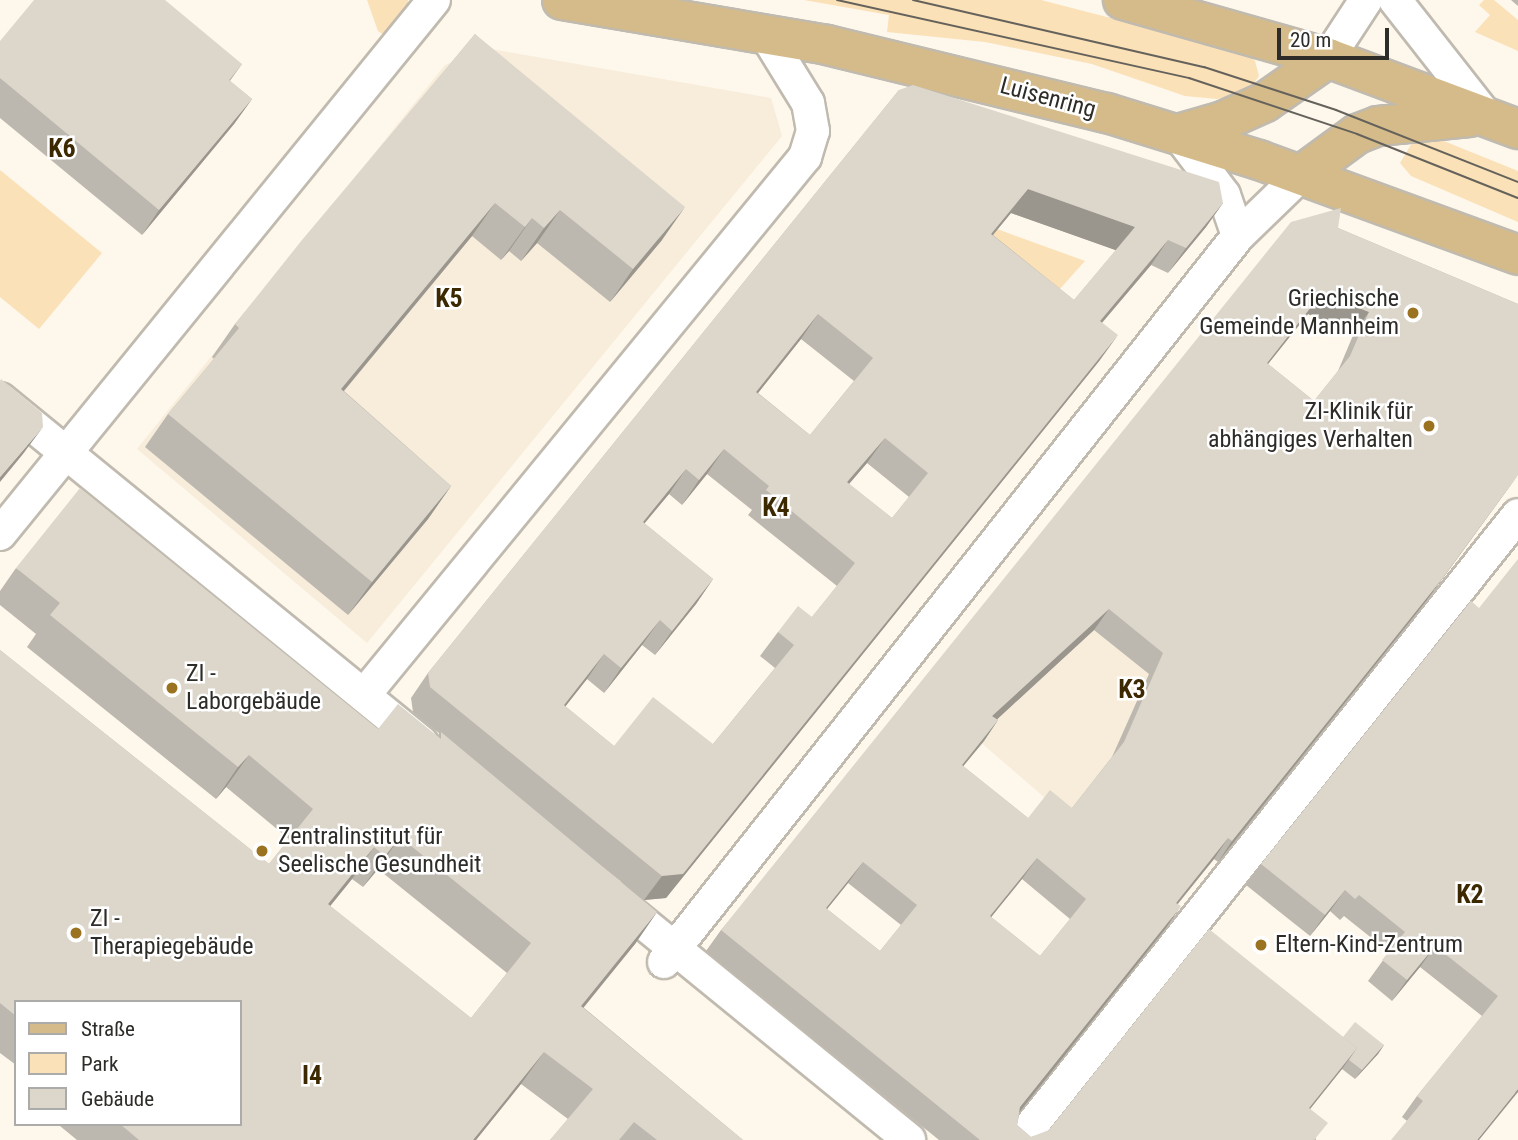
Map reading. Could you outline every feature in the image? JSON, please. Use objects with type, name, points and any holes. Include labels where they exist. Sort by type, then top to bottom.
[{"type":"main road","name":"Luisenring","points":[[562,0],[766,36],[967,77],[1178,134],[1301,175],[1518,255]]},
{"type":"main road","points":[[1123,0],[1328,58],[1502,123]]},
{"type":"main road","points":[[1178,134],[1265,102],[1328,58]]},
{"type":"main road","points":[[1301,175],[1357,134],[1378,126],[1434,117],[1502,123]]},
{"type":"street","points":[[0,534],[434,0]]},
{"type":"street","points":[[1328,58],[1366,0]]},
{"type":"street","points":[[1395,0],[1502,123]]},
{"type":"street","points":[[364,695],[805,157],[813,131],[808,103],[766,36]]},
{"type":"street","points":[[1178,134],[1224,195],[1238,236]]},
{"type":"street","points":[[669,956],[1238,236],[1301,175]]},
{"type":"street","points":[[0,399],[448,764]]},
{"type":"street","points":[[1020,1140],[1518,515]]},
{"type":"street","points":[[589,878],[669,956],[909,1140]]},
{"type":"shaded area","points":[[485,48],[771,98],[782,136],[367,643],[137,449],[445,65]]},
{"type":"shaded area","points":[[1046,529],[1310,740],[1067,817],[918,688]]},
{"type":"green space","points":[[367,0],[408,0],[408,6],[385,36],[378,31]]},
{"type":"green space","points":[[804,0],[1041,0],[1246,53],[1255,61],[1259,76],[1247,93],[1217,99],[1185,96],[1092,64],[985,42],[887,32],[889,15]]},
{"type":"green space","points":[[1484,0],[1494,0],[1518,20],[1518,51],[1475,32],[1490,15],[1479,5]]},
{"type":"green space","points":[[1419,131],[1518,171],[1518,222],[1411,176],[1400,163]]},
{"type":"green space","points":[[0,170],[102,253],[39,329],[0,297]]},
{"type":"green space","points":[[997,229],[1085,261],[1049,301],[978,253]]},
{"type":"building","points":[[34,0],[165,0],[242,64],[229,80],[252,99],[159,210],[0,78],[0,41]]},
{"type":"building","points":[[475,34],[685,207],[633,269],[560,210],[544,228],[532,218],[525,227],[495,203],[341,389],[451,486],[372,582],[168,414],[239,328],[235,324],[302,240]]},
{"type":"building","points":[[913,85],[1219,182],[1223,203],[1186,248],[1168,240],[1100,321],[1118,335],[683,874],[662,876],[430,687],[428,673],[899,90]],"holes":[[[1028,189],[1135,227],[1074,300],[991,234]],[[818,314],[873,358],[810,435],[756,392]],[[885,438],[928,473],[892,518],[847,482]],[[724,449],[769,486],[766,490],[855,563],[812,617],[798,606],[778,632],[794,645],[713,744],[653,697],[614,746],[564,705],[604,654],[621,668],[660,620],[672,631],[713,579],[643,522],[686,469],[699,480]]]},
{"type":"building","points":[[1341,208],[1338,228],[1518,304],[1518,475],[1442,579],[1232,841],[1228,838],[1176,903],[1181,906],[1020,1107],[1017,1125],[1031,1137],[1049,1130],[1209,929],[1357,1048],[1309,1108],[1328,1123],[1314,1140],[980,1140],[721,930],[1291,222]],"holes":[[[1322,293],[1369,312],[1350,356],[1314,401],[1267,363]],[[1109,609],[1163,653],[1124,742],[1072,808],[1050,790],[1028,818],[962,765],[998,720],[992,716]],[[1037,858],[1086,899],[1040,956],[990,916]],[[863,862],[917,905],[880,951],[826,908]]]},
{"type":"building","points":[[1,379],[42,413],[43,427],[0,477],[0,381]]},
{"type":"building","name":"Zentralinstitut für Seelische Gesundheit","points":[[80,488],[378,729],[398,704],[441,739],[441,732],[657,912],[581,1006],[743,1140],[657,1140],[634,1122],[619,1140],[550,1140],[593,1089],[544,1052],[473,1140],[139,1140],[122,1126],[242,1126],[242,1000],[14,1000],[14,1014],[0,1003],[0,650],[269,864],[313,809],[249,755],[238,767],[50,615],[60,603],[16,568]],"holes":[[[400,837],[531,943],[471,1018],[328,904],[374,847],[385,856]]]},
{"type":"building","points":[[1518,559],[1518,1089],[1477,1140],[1391,1140],[1423,1101],[1417,1096],[1498,996],[1435,946],[1407,980],[1382,960],[1405,932],[1359,895],[1355,899],[1345,890],[1325,915],[1261,864],[1471,601],[1479,608]]},
{"type":"building","points":[[1355,1022],[1384,1045],[1362,1070],[1349,1060],[1357,1048],[1343,1037]]},
{"type":"tram line","points":[[837,0],[1189,78],[1357,134],[1518,198]]},
{"type":"tram line","points":[[913,0],[1204,67],[1336,110],[1518,182]]},
{"type":"place","name":"Griechische Gemeinde Mannheim","points":[[1413,313]]},
{"type":"place","name":"ZI-Klinik für abhängiges Verhalten","points":[[1429,426]]},
{"type":"place","name":"ZI - Laborgebäude","points":[[172,688]]},
{"type":"place","name":"Zentralinstitut für Seelische Gesundheit","points":[[262,851]]},
{"type":"place","name":"ZI - Therapiegebäude","points":[[76,933]]},
{"type":"place","name":"Eltern-Kind-Zentrum","points":[[1261,945]]},
{"type":"district","name":"K6","points":[[62,149]]},
{"type":"district","name":"K5","points":[[449,299]]},
{"type":"district","name":"K4","points":[[776,508]]},
{"type":"district","name":"K3","points":[[1132,690]]},
{"type":"district","name":"K2","points":[[1470,895]]},
{"type":"district","name":"I4","points":[[312,1076]]}]
